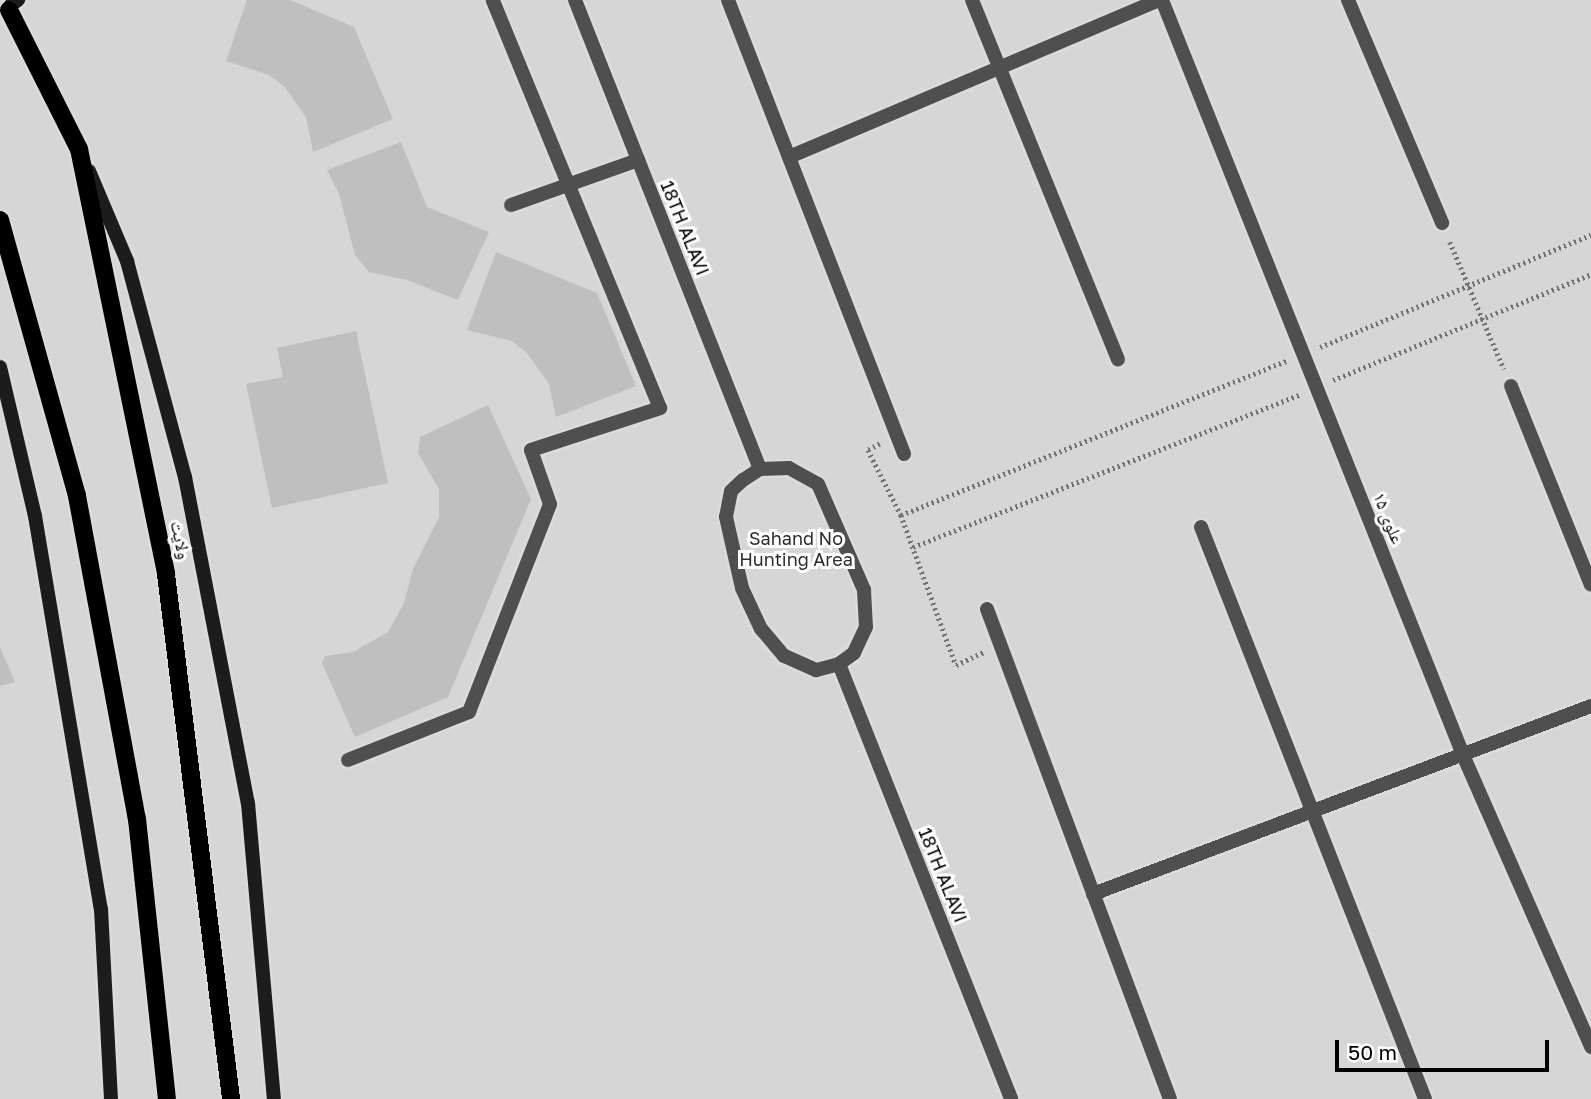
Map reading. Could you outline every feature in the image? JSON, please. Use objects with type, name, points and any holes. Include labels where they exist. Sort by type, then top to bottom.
[{"type":"main road","name":"ولایت","points":[[10,8],[79,149],[166,574],[231,1099]]},
{"type":"main road","points":[[79,149],[127,261],[186,477],[248,803],[274,1099]]},
{"type":"main road","points":[[0,220],[77,496],[137,819],[167,1099]]},
{"type":"main road","points":[[0,366],[35,516],[101,909],[111,1099]]},
{"type":"street","points":[[348,760],[469,712],[550,504],[531,450],[660,408],[493,0]]},
{"type":"street","name":"18TH ALAVI","points":[[575,0],[760,469]]},
{"type":"street","points":[[728,0],[904,454]]},
{"type":"street","points":[[972,0],[1118,359]]},
{"type":"street","points":[[789,157],[1161,0]]},
{"type":"street","name":"علوی ۱۵","points":[[1161,0],[1463,755],[1591,1046]]},
{"type":"street","points":[[1348,0],[1442,223]]},
{"type":"street","points":[[511,205],[638,160]]},
{"type":"street","points":[[1511,386],[1591,585]]},
{"type":"street","points":[[789,468],[818,484],[852,555],[864,590],[866,627],[854,653],[839,664],[816,670],[784,656],[761,629],[741,588],[726,517],[731,491],[760,469],[789,468]]},
{"type":"street","points":[[1201,527],[1425,1099]]},
{"type":"street","points":[[987,609],[1170,1099]]},
{"type":"street","name":"18TH ALAVI","points":[[839,664],[1011,1099]]},
{"type":"street","points":[[1093,894],[1591,706]]},
{"type":"path","points":[[1442,223],[1511,386]]},
{"type":"path","points":[[901,515],[1591,235]]},
{"type":"path","points":[[913,547],[1316,387],[1591,274]]},
{"type":"path","points":[[897,435],[868,450],[901,515],[956,666],[1000,645]]},
{"type":"green space","name":"Sahand No Hunting Area","points":[[0,0],[1591,0],[1591,1099],[0,1099]]},
{"type":"building","points":[[247,0],[290,0],[354,27],[393,119],[313,152],[306,117],[284,86],[269,75],[226,61]]},
{"type":"building","points":[[401,142],[427,207],[489,232],[458,300],[407,280],[369,272],[355,255],[339,194],[327,170]]},
{"type":"building","points":[[496,252],[597,293],[636,386],[556,417],[549,384],[527,353],[512,341],[467,330]]},
{"type":"building","points":[[356,331],[388,483],[272,508],[246,384],[283,377],[277,348]]},
{"type":"building","points":[[488,405],[531,499],[448,697],[355,737],[322,663],[325,656],[353,652],[388,632],[404,603],[413,569],[439,517],[439,489],[418,453],[420,437]]},
{"type":"building","points":[[0,647],[15,682],[0,686]]}]
